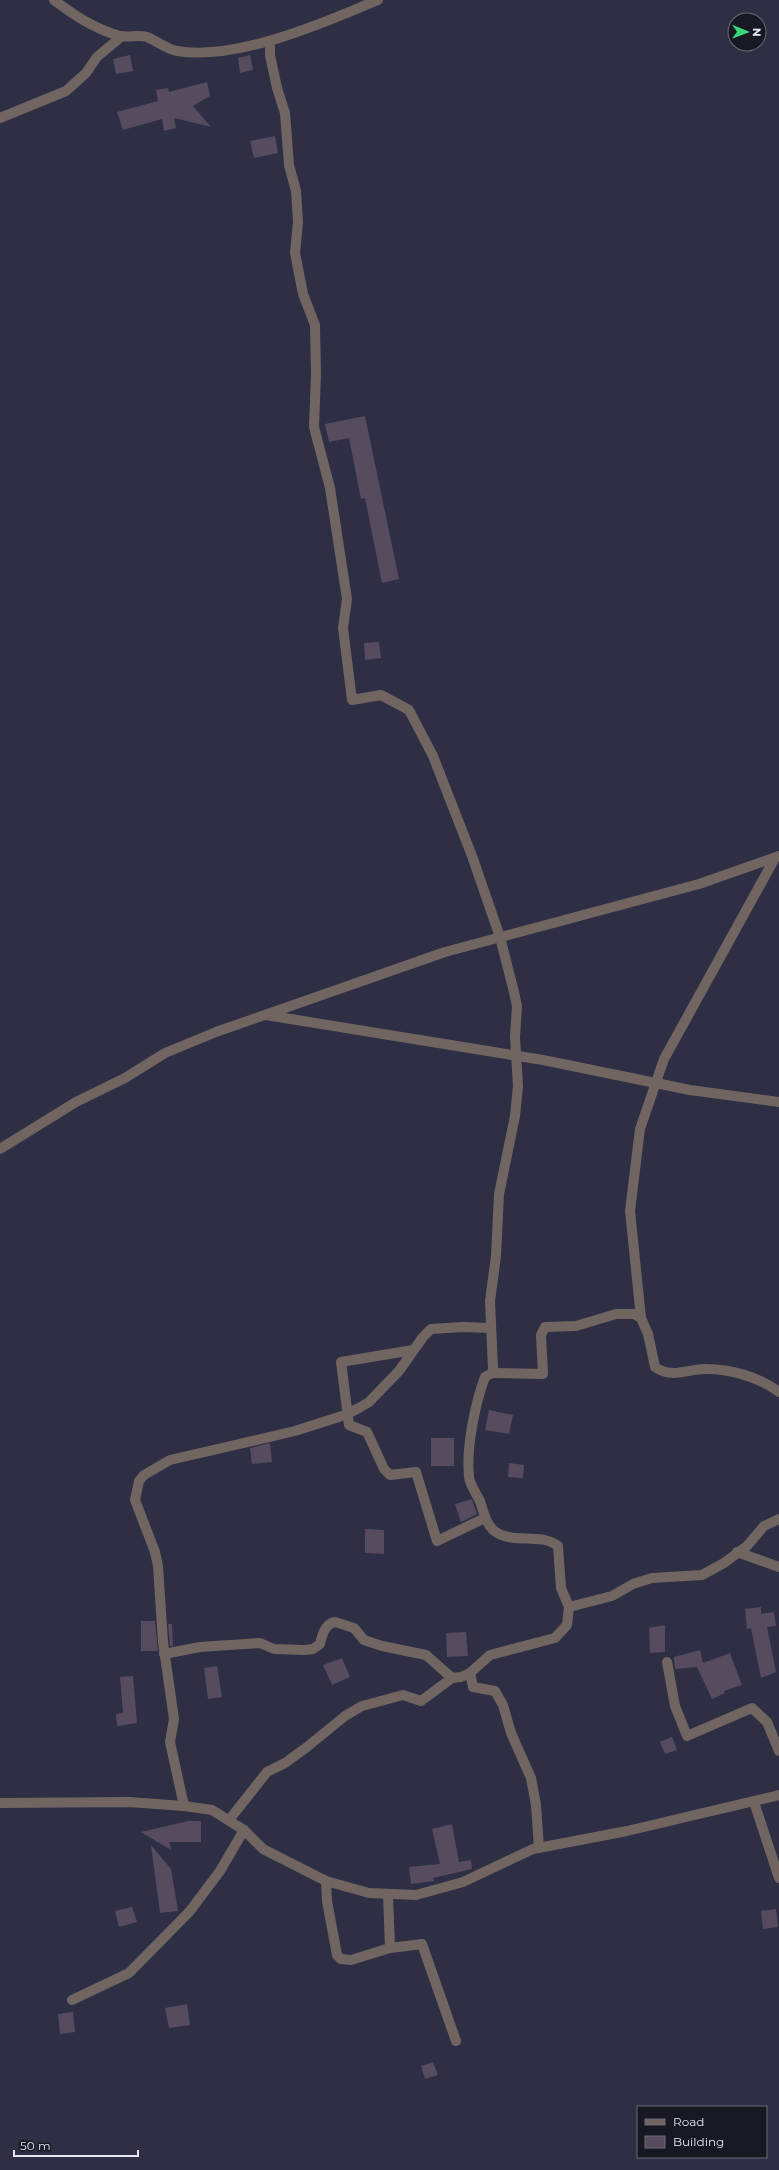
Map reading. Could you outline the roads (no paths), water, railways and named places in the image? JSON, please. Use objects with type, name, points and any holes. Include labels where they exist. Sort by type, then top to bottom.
[{"type":"street","points":[[54,0],[87,24],[122,36],[136,35],[148,37],[176,50],[188,52],[229,49],[270,42],[378,0]]},
{"type":"street","points":[[0,118],[66,91],[86,73],[97,57],[122,36]]},
{"type":"street","points":[[270,42],[270,55],[276,88],[285,113],[289,165],[296,191],[298,222],[295,253],[303,294],[315,325],[316,374],[314,427],[330,488],[347,599],[343,628],[352,700],[381,695],[409,710],[433,756],[472,856],[500,937],[517,1006],[515,1036],[518,1086],[515,1116],[499,1194],[496,1256],[490,1301],[490,1328],[494,1356],[492,1373]]},
{"type":"street","points":[[0,1149],[76,1102],[125,1078],[165,1053],[264,1014],[445,952],[699,884],[777,857]]},
{"type":"street","points":[[777,857],[664,1059],[640,1129],[630,1211],[641,1318],[648,1334],[655,1367],[674,1374],[704,1369],[720,1370],[757,1379],[779,1392]]},
{"type":"street","points":[[264,1014],[517,1056],[690,1090],[779,1102]]},
{"type":"street","points":[[229,1820],[267,1772],[285,1763],[345,1716],[362,1706],[403,1695],[421,1701],[452,1678],[461,1677],[470,1673],[490,1655],[556,1638],[567,1625],[569,1607],[561,1588],[558,1546],[553,1542],[542,1539],[510,1537],[499,1534],[490,1527],[485,1518],[469,1478],[469,1456],[482,1386],[485,1377],[492,1373],[543,1374],[541,1335],[545,1327],[576,1326],[616,1314],[634,1314],[641,1318]]},
{"type":"street","points":[[184,1806],[170,1742],[174,1719],[164,1654],[158,1566],[155,1552],[135,1500],[142,1478],[170,1460],[267,1439],[347,1414],[369,1402],[379,1392],[399,1371],[423,1336],[431,1329],[463,1326],[490,1328]]},
{"type":"street","points":[[413,1350],[341,1362],[349,1425],[367,1432],[384,1469],[390,1475],[416,1472],[437,1541],[485,1518]]},
{"type":"street","points":[[569,1607],[612,1596],[633,1584],[652,1578],[702,1575],[724,1563],[747,1546],[764,1526],[779,1519]]},
{"type":"street","points":[[737,1552],[779,1567]]},
{"type":"street","points":[[164,1654],[200,1647],[260,1643],[274,1649],[312,1649],[320,1644],[323,1633],[328,1626],[335,1622],[354,1628],[364,1640],[382,1646],[426,1655],[452,1678]]},
{"type":"street","points":[[666,1662],[675,1706],[687,1736],[752,1708],[767,1722],[779,1751]]},
{"type":"street","points":[[470,1673],[473,1687],[495,1691],[503,1705],[511,1733],[533,1789],[539,1848]]},
{"type":"street","points":[[0,1804],[128,1802],[184,1806],[212,1810],[244,1830],[263,1849],[326,1882],[368,1893],[416,1895],[463,1882],[489,1868],[539,1848],[754,1802],[779,1795]]},
{"type":"street","points":[[754,1802],[779,1878]]},
{"type":"street","points":[[72,2000],[129,1973],[190,1910],[220,1871],[244,1830]]},
{"type":"street","points":[[326,1882],[327,1901],[336,1955],[340,1959],[351,1960],[390,1948],[420,1944],[423,1946],[456,2041]]},
{"type":"street","points":[[388,1895],[390,1948]]}]
